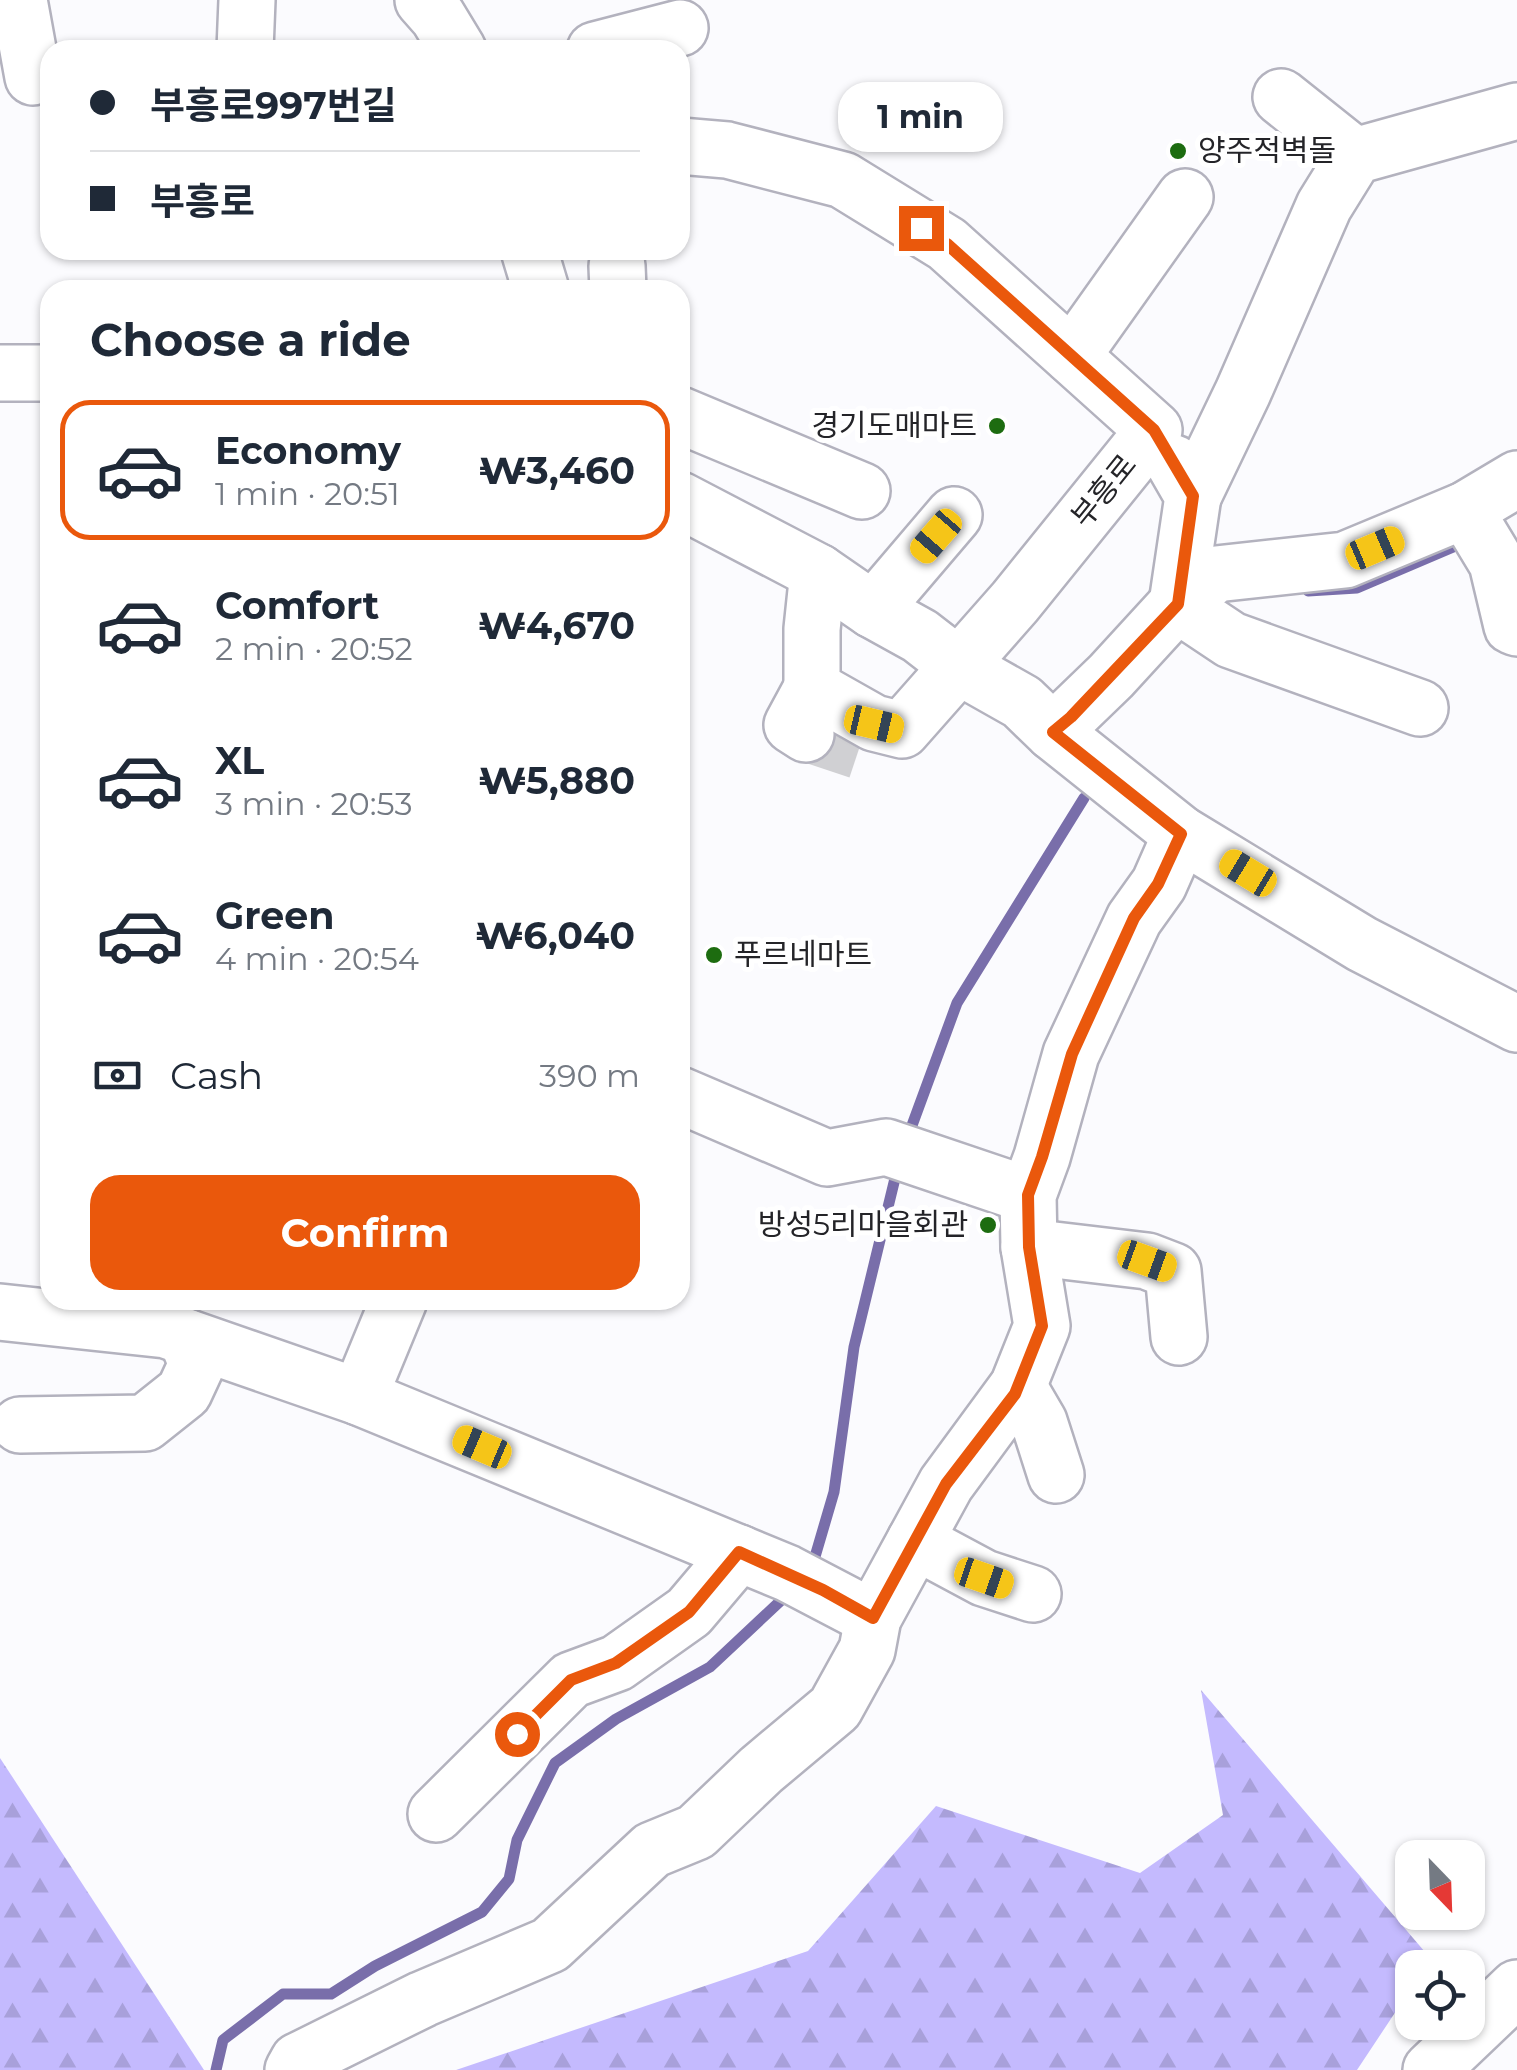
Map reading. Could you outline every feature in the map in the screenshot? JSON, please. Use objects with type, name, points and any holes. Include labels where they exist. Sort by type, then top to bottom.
[{"type":"street","points":[[19,0],[28,77]]},
{"type":"street","points":[[245,40],[246,0]]},
{"type":"street","points":[[422,0],[452,40]]},
{"type":"street","points":[[633,40],[680,28]]},
{"type":"street","points":[[1282,97],[1355,156]]},
{"type":"street","points":[[1178,604],[1193,496],[1324,206],[1355,156],[1517,110]]},
{"type":"street","name":"부흥로","points":[[690,147],[727,150],[843,180],[947,244],[1154,430],[960,666],[888,744],[874,724],[809,711],[818,572]]},
{"type":"street","points":[[1072,356],[1185,197]]},
{"type":"street","points":[[0,373],[40,373]]},
{"type":"street","points":[[690,419],[862,491]]},
{"type":"street","points":[[1154,430],[1193,496]]},
{"type":"street","points":[[1053,732],[1178,604],[1216,574],[1344,560],[1465,510],[1517,479]]},
{"type":"street","points":[[690,505],[818,572],[1022,702],[1053,732],[1181,834],[1362,944],[1517,1024]]},
{"type":"street","points":[[1465,510],[1497,563],[1512,626],[1517,628]]},
{"type":"street","points":[[873,610],[954,515]]},
{"type":"street","points":[[1178,604],[1231,640],[1420,708]]},
{"type":"street","points":[[293,2070],[298,2061],[423,1999],[550,1945],[652,1850],[696,1832],[835,1708],[868,1650],[873,1618],[946,1484],[1018,1386],[1042,1326],[1028,1221],[1042,1157],[1072,1054],[1134,918],[1158,884],[1181,834]]},
{"type":"street","points":[[690,1099],[827,1158],[906,1152],[1028,1221],[1173,1271],[1179,1338]]},
{"type":"street","points":[[359,1397],[395,1310]]},
{"type":"street","points":[[0,1312],[166,1330],[189,1318]]},
{"type":"street","points":[[189,1318],[359,1397],[783,1572],[873,1618]]},
{"type":"street","points":[[20,1425],[145,1423],[184,1392],[197,1364],[189,1318]]},
{"type":"street","points":[[1018,1386],[1039,1422],[1056,1476]]},
{"type":"street","points":[[915,1541],[984,1578],[1033,1594]]},
{"type":"street","points":[[436,1814],[571,1680],[616,1663],[689,1612],[783,1572]]},
{"type":"street","points":[[1432,2070],[1517,1988]]},
{"type":"green space","points":[[1201,1690],[1395,1917],[1395,1930],[1406,1930],[1423,1950],[1395,1950],[1395,2013],[1357,2070],[456,2070],[808,1951],[936,1806],[1140,1873],[1223,1815]]},
{"type":"green space","points":[[0,1758],[204,2070],[0,2070]]},
{"type":"waterway","points":[[1308,591],[1357,588],[1465,542]]},
{"type":"waterway","points":[[907,1139],[957,1003],[1084,798]]},
{"type":"waterway","points":[[812,1567],[834,1492],[854,1347],[898,1166]]},
{"type":"waterway","points":[[216,2070],[223,2040],[283,1994],[331,1994],[375,1966],[482,1912],[509,1879],[517,1840],[555,1763],[616,1719],[710,1667],[790,1592]]},
{"type":"tunnel","points":[[806,734],[875,757]]},
{"type":"place","name":"양주적벽돌","points":[[1178,151]]},
{"type":"place","name":"경기도매마트","points":[[997,426]]},
{"type":"place","name":"푸르네마트","points":[[714,955]]},
{"type":"place","name":"방성5리마을회관","points":[[988,1225]]},
{"type":"route","points":[[517,1734],[571,1680],[616,1663],[689,1612],[739,1552],[823,1590],[873,1618],[946,1484],[1015,1394],[1042,1326],[1029,1247],[1028,1195],[1072,1054],[1134,918],[1158,884],[1181,834],[1053,732],[1178,604],[1193,496],[1154,430],[947,244],[921,228]]}]
